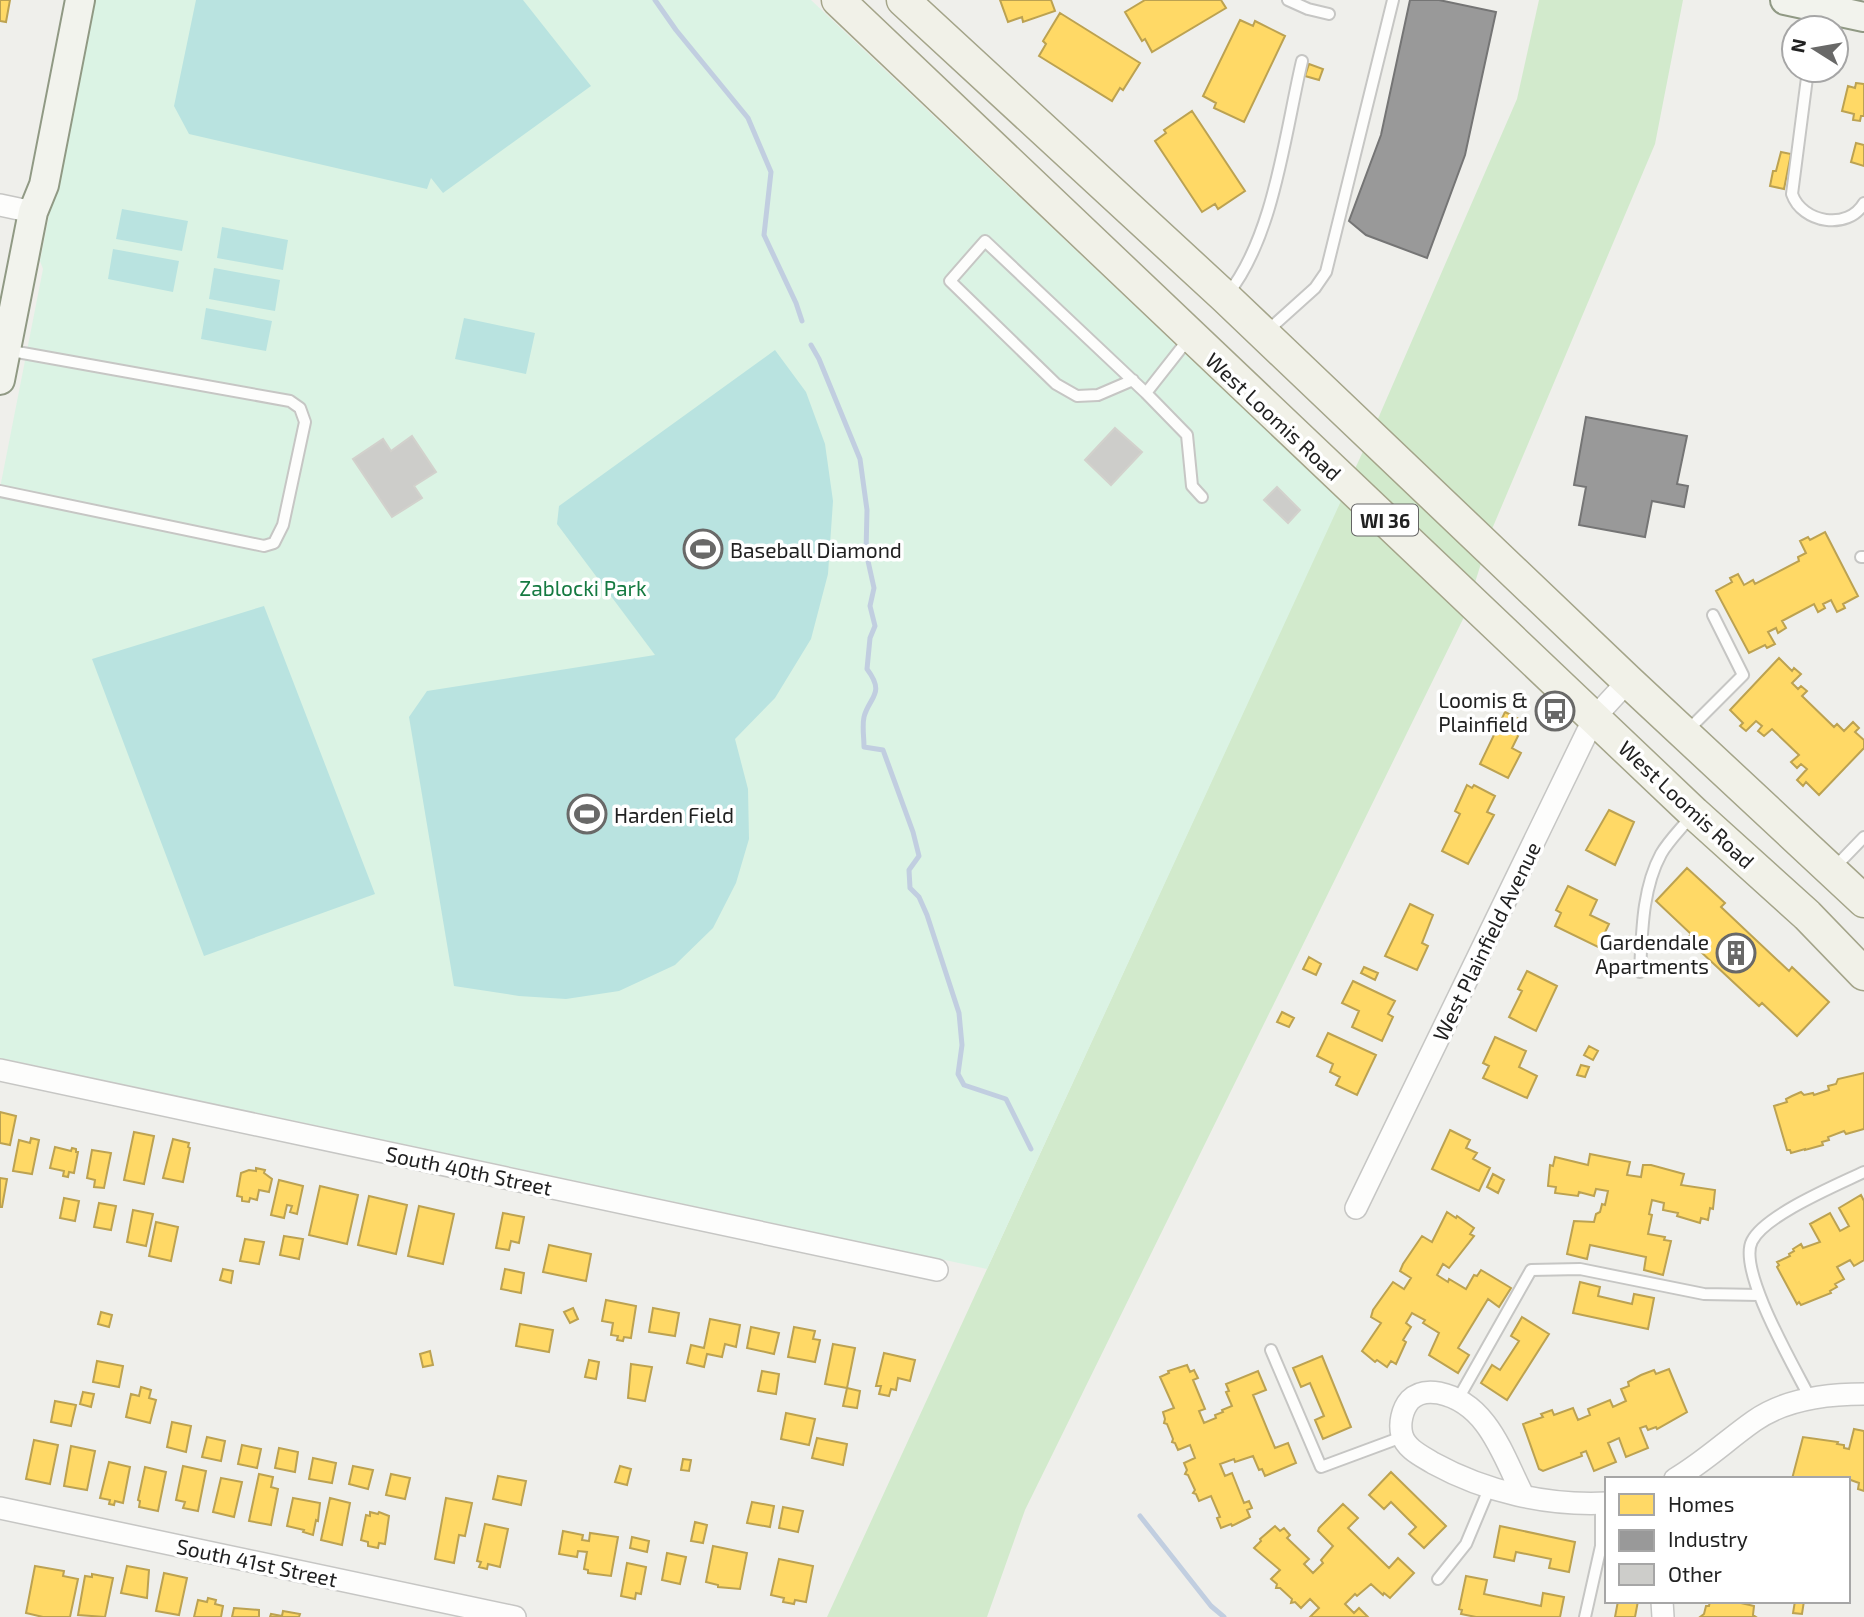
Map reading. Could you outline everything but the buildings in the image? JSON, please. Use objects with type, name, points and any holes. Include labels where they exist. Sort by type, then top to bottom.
[{"type":"main road","name":"West Loomis Road","points":[[838,0],[1694,813],[1807,915],[1864,974]]},
{"type":"main road","name":"WI 36","points":[[903,0],[1225,297],[1684,734],[1864,901]]},
{"type":"main road","points":[[1190,337],[1225,297]]},
{"type":"street","points":[[33,212],[31,183],[66,0]]},
{"type":"street","points":[[0,380],[33,212],[44,185],[80,0]]},
{"type":"street","points":[[1785,0],[1819,13],[1864,17]]},
{"type":"street","points":[[0,205],[33,212]]},
{"type":"street","name":"West Plainfield Avenue","points":[[1356,1208],[1594,718],[1628,681]]},
{"type":"street","name":"South 40th Street","points":[[0,1070],[937,1270]]},
{"type":"street","points":[[1523,1495],[1494,1435],[1479,1414],[1458,1399],[1430,1392],[1415,1395],[1405,1405],[1401,1420],[1402,1437],[1413,1451],[1463,1479],[1489,1489],[1523,1495],[1580,1504],[1604,1503]]},
{"type":"street","points":[[1678,1477],[1704,1461],[1755,1420],[1773,1410],[1810,1398],[1864,1394]]},
{"type":"street","name":"South 41st Street","points":[[0,1508],[515,1617]]},
{"type":"lane","points":[[1288,0],[1329,14]]},
{"type":"lane","points":[[1264,334],[1315,288],[1326,272],[1393,0]]},
{"type":"lane","points":[[1225,297],[1241,277],[1258,237],[1276,180],[1301,61]]},
{"type":"lane","points":[[1806,84],[1792,194],[1795,202],[1815,217],[1830,220],[1853,216],[1864,202]]},
{"type":"lane","points":[[1133,380],[1098,394],[1077,396],[1056,384],[950,281],[985,241],[1133,380],[1187,435],[1192,486],[1202,497]]},
{"type":"lane","points":[[1146,393],[1190,337]]},
{"type":"lane","points":[[0,491],[264,546],[274,543],[283,525],[305,422],[300,408],[290,401],[6,350]]},
{"type":"lane","points":[[1684,734],[1742,675],[1713,615]]},
{"type":"lane","points":[[1640,972],[1642,921],[1650,882],[1662,853],[1694,813]]},
{"type":"lane","points":[[1833,870],[1864,837]]},
{"type":"lane","points":[[1810,1398],[1759,1296],[1749,1269],[1750,1244],[1758,1232],[1802,1201],[1864,1172]]},
{"type":"lane","points":[[1458,1399],[1531,1270],[1580,1269],[1704,1294],[1759,1296]]},
{"type":"lane","points":[[1271,1350],[1321,1467],[1402,1437]]},
{"type":"lane","points":[[1438,1579],[1466,1544],[1489,1489]]},
{"type":"lane","points":[[1585,1617],[1601,1546],[1604,1503]]},
{"type":"green space","name":"Zablocki Park","points":[[94,0],[811,0],[1341,501],[987,1269],[0,1058],[0,488],[43,269],[40,261],[56,179],[61,173]]},
{"type":"green space","points":[[1539,0],[1683,0],[1655,144],[1492,529],[1464,617],[1025,1510],[987,1617],[827,1617],[1377,421],[1517,99]]},
{"type":"shaded area","points":[[196,0],[523,0],[591,86],[443,193],[431,178],[427,189],[189,134],[174,106]]},
{"type":"shaded area","points":[[122,209],[188,221],[182,251],[116,239]]},
{"type":"shaded area","points":[[222,227],[288,240],[283,270],[217,258]]},
{"type":"shaded area","points":[[113,249],[179,261],[173,292],[108,279]]},
{"type":"shaded area","points":[[214,268],[280,280],[275,311],[209,299]]},
{"type":"shaded area","points":[[206,308],[272,321],[266,351],[201,339]]},
{"type":"shaded area","points":[[464,318],[535,333],[526,374],[455,359]]},
{"type":"shaded area","points":[[775,350],[806,392],[825,444],[833,501],[828,574],[811,639],[775,698],[735,739],[748,789],[749,839],[736,883],[713,928],[675,965],[619,991],[566,999],[519,996],[454,986],[409,717],[427,691],[655,655],[557,524],[559,506]]},
{"type":"shaded area","points":[[264,606],[375,894],[204,956],[92,659]]},
{"type":"waterway","points":[[655,0],[748,118],[771,172],[764,235],[802,321]]},
{"type":"waterway","points":[[811,345],[860,459],[867,510],[866,552],[874,588],[870,606],[875,626],[870,638],[867,669],[873,677],[876,690],[864,717],[864,747],[883,750],[913,832],[919,856],[909,870],[910,888],[919,897],[927,915],[959,1013],[962,1045],[958,1074],[964,1085],[1006,1099],[1031,1149]]},
{"type":"waterway","points":[[1140,1516],[1211,1606],[1224,1617]]},
{"type":"place","name":"Baseball Diamond","points":[[703,549]]},
{"type":"place","name":"Loomis & Plainfield","points":[[1555,711]]},
{"type":"place","name":"Harden Field","points":[[587,814]]},
{"type":"place","name":"Gardendale Apartments","points":[[1736,953]]}]
